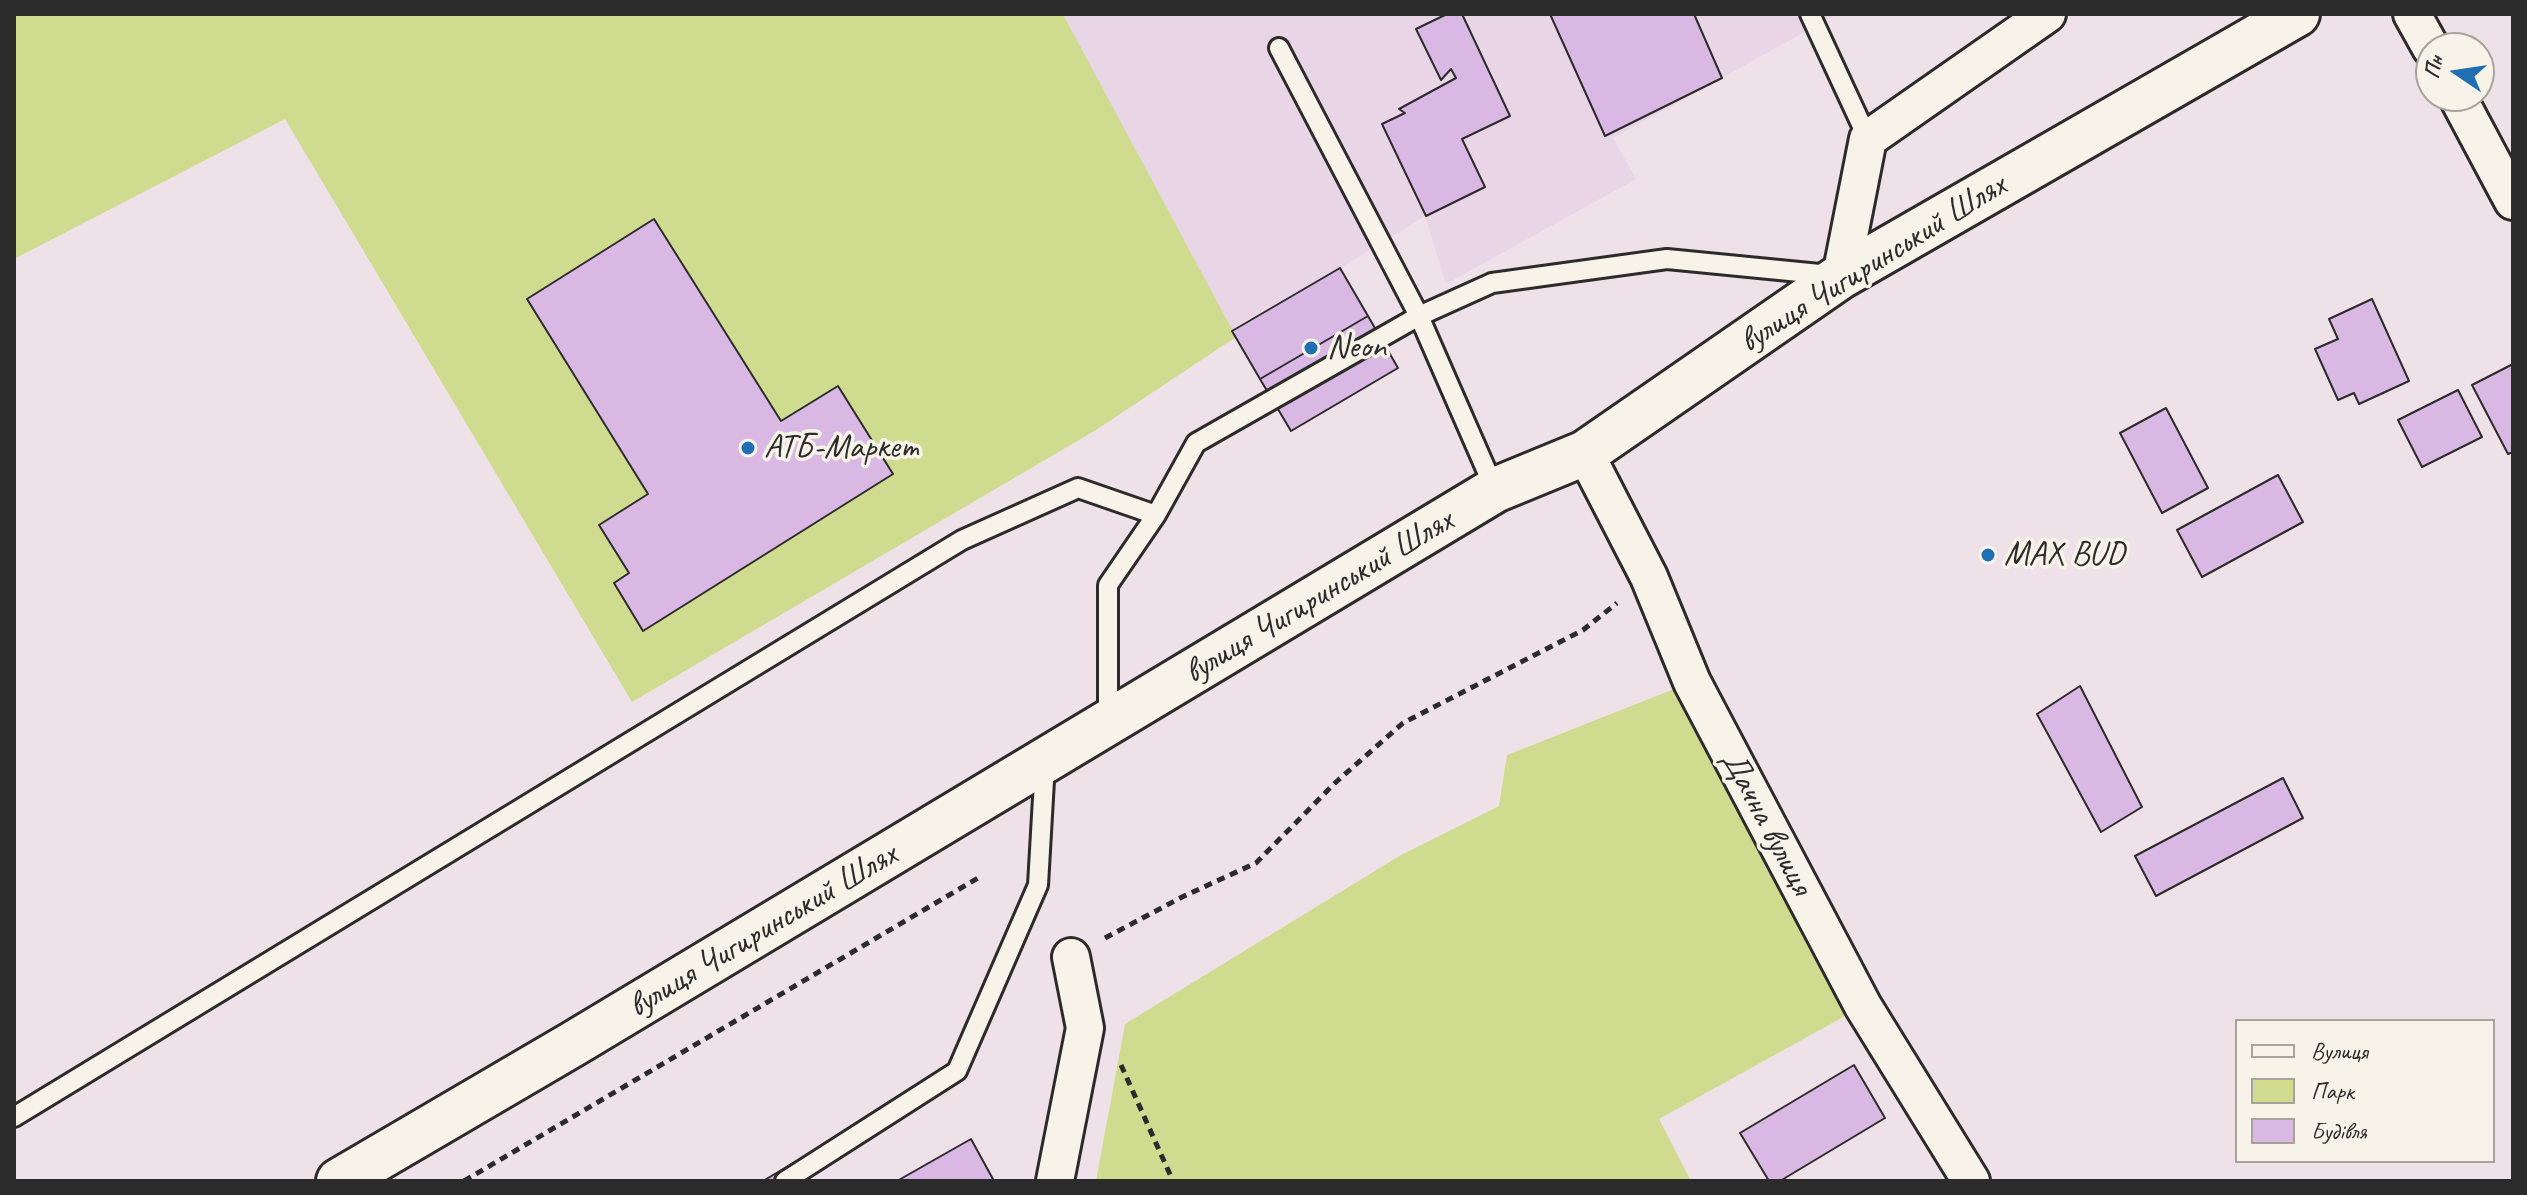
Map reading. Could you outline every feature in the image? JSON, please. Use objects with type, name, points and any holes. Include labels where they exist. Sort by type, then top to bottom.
[{"type":"main road","name":"вулиця Чигиринський Шлях","points":[[339,1181],[1045,762],[1495,490],[1585,453],[1841,276],[2297,14]]},
{"type":"street","points":[[1841,276],[1868,139],[2047,14]]},
{"type":"street","points":[[2412,14],[2422,32]]},
{"type":"street","points":[[2466,112],[2513,201]]},
{"type":"street","name":"Дачна вулиця","points":[[1585,453],[1649,577],[1692,682],[1863,1006],[1971,1181]]},
{"type":"street","points":[[1055,1181],[1085,1028],[1071,957]]},
{"type":"lane","points":[[1810,14],[1868,139]]},
{"type":"lane","points":[[1279,48],[1419,316],[1495,490]]},
{"type":"lane","points":[[1108,724],[1108,585],[1156,515],[1196,443],[1419,316],[1492,283],[1667,259],[1841,276]]},
{"type":"lane","points":[[14,1117],[962,540],[1078,488],[1156,515]]},
{"type":"lane","points":[[785,1181],[957,1071],[1038,885],[1045,762]]},
{"type":"path","points":[[1071,957],[1182,897],[1256,863],[1335,783],[1403,723],[1583,630],[1649,577]]},
{"type":"path","points":[[464,1181],[978,878]]},
{"type":"shaded area","points":[[1063,14],[1837,14],[1613,138],[1636,179],[1446,284],[1425,216],[1232,331]]},
{"type":"green space","points":[[14,14],[1063,14],[1236,337],[1096,430],[632,702],[285,119],[14,259]]},
{"type":"green space","points":[[1692,682],[1863,1006],[1659,1119],[1691,1181],[1096,1181],[1125,1024],[1401,855],[1499,806],[1507,755]]},
{"type":"building","points":[[1447,14],[1462,14],[1510,116],[1462,139],[1485,187],[1426,216],[1382,124],[1405,113],[1399,109],[1456,78],[1451,69],[1441,80],[1416,29]]},
{"type":"building","points":[[1550,14],[1694,14],[1722,78],[1605,136]]},
{"type":"building","name":"АТБ-Маркет","points":[[654,219],[781,421],[838,386],[893,474],[643,631],[614,583],[629,573],[599,525],[648,494],[527,299]]},
{"type":"building","points":[[1340,268],[1368,316],[1260,379],[1232,331]]},
{"type":"building","points":[[2372,299],[2409,381],[2359,404],[2354,393],[2338,400],[2315,349],[2338,339],[2329,319]]},
{"type":"building","points":[[1368,316],[1398,368],[1291,431],[1260,379]]},
{"type":"building","points":[[2513,364],[2513,452],[2508,454],[2472,385]]},
{"type":"building","points":[[2458,390],[2482,437],[2422,467],[2398,420]]},
{"type":"building","points":[[2166,408],[2208,488],[2162,513],[2120,433]]},
{"type":"building","points":[[2278,475],[2303,522],[2202,577],[2177,530]]},
{"type":"building","points":[[2080,686],[2142,807],[2101,832],[2037,714]]},
{"type":"building","points":[[2283,778],[2303,818],[2156,896],[2135,856]]},
{"type":"building","points":[[1854,1065],[1885,1118],[1780,1181],[1769,1181],[1740,1133]]},
{"type":"building","points":[[971,1139],[994,1181],[897,1181]]},
{"type":"building","points":[[795,1162],[806,1181],[763,1181]]},
{"type":"place","name":"Neon","points":[[1311,348]]},
{"type":"place","name":"АТБ-Маркет","points":[[748,448]]},
{"type":"place","name":"MAX BUD","points":[[1988,555]]}]
